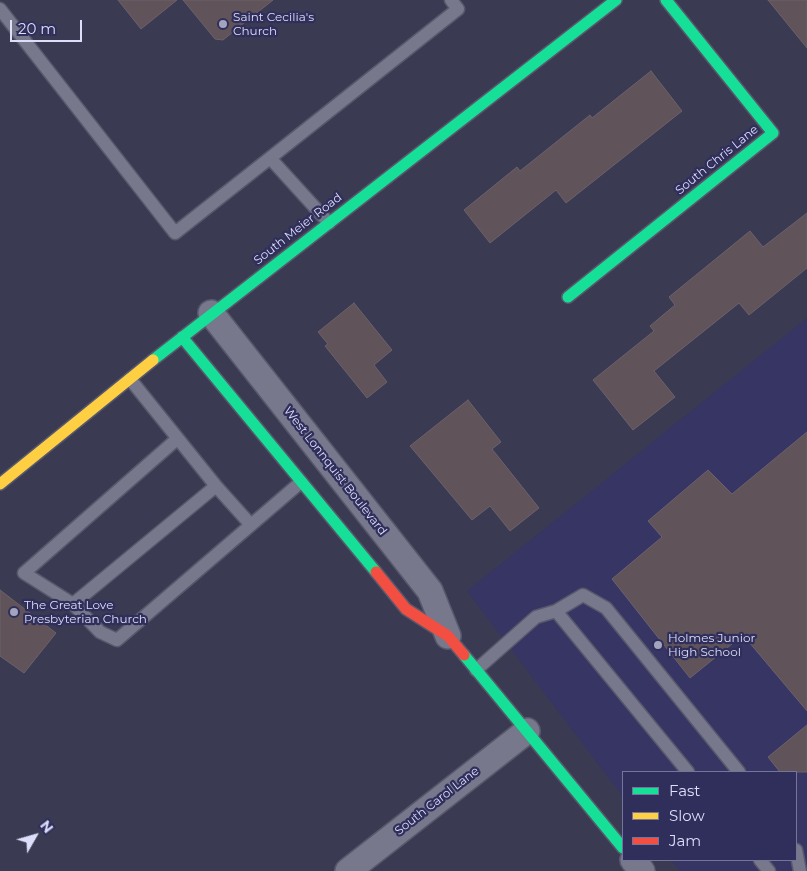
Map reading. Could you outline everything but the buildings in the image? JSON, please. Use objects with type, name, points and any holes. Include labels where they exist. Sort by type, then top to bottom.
[{"type":"street","name":"South Meier Road","points":[[0,484],[211,313],[616,0]]},
{"type":"street","name":"South Chris Lane","points":[[568,297],[773,133],[666,0]]},
{"type":"street","name":"West Lonnquist Boulevard","points":[[211,313],[430,591],[448,636],[622,847]]},
{"type":"street","name":"West Lonnquist Boulevard","points":[[182,337],[406,609],[448,636]]},
{"type":"street","name":"South Carol Lane","points":[[348,871],[527,731]]},
{"type":"street","points":[[634,861],[642,871]]},
{"type":"lane","points":[[0,9],[175,233],[458,9],[451,0]]},
{"type":"lane","points":[[270,158],[328,223]]},
{"type":"lane","points":[[130,379],[177,439],[251,525]]},
{"type":"lane","points":[[177,439],[24,573],[73,604],[100,632],[117,640],[301,482]]},
{"type":"lane","points":[[73,604],[216,486]]},
{"type":"lane","points":[[476,670],[536,617],[556,611],[583,596],[606,608],[738,771]]},
{"type":"lane","points":[[556,611],[687,771]]},
{"type":"lane","points":[[797,855],[800,871]]},
{"type":"lane","points":[[761,861],[769,871]]},
{"type":"shaded area","name":"Holmes Junior High School","points":[[807,318],[807,871],[680,871],[672,861],[797,861],[797,771],[622,771],[622,796],[467,591]]},
{"type":"traffic: fast","points":[[153,360],[616,0]]},
{"type":"traffic: fast","points":[[568,297],[773,133],[666,0]]},
{"type":"traffic: fast","points":[[182,337],[376,572]]},
{"type":"traffic: fast","points":[[464,655],[622,847]]},
{"type":"traffic: slow","points":[[0,484],[153,360]]},
{"type":"traffic: jam","points":[[376,572],[406,609],[448,636],[464,655]]},
{"type":"place","name":"Saint Cecilia's Church","points":[[223,24]]},
{"type":"place","name":"The Great Love Presbyterian Church","points":[[14,612]]},
{"type":"place","name":"Holmes Junior High School","points":[[658,645]]}]
